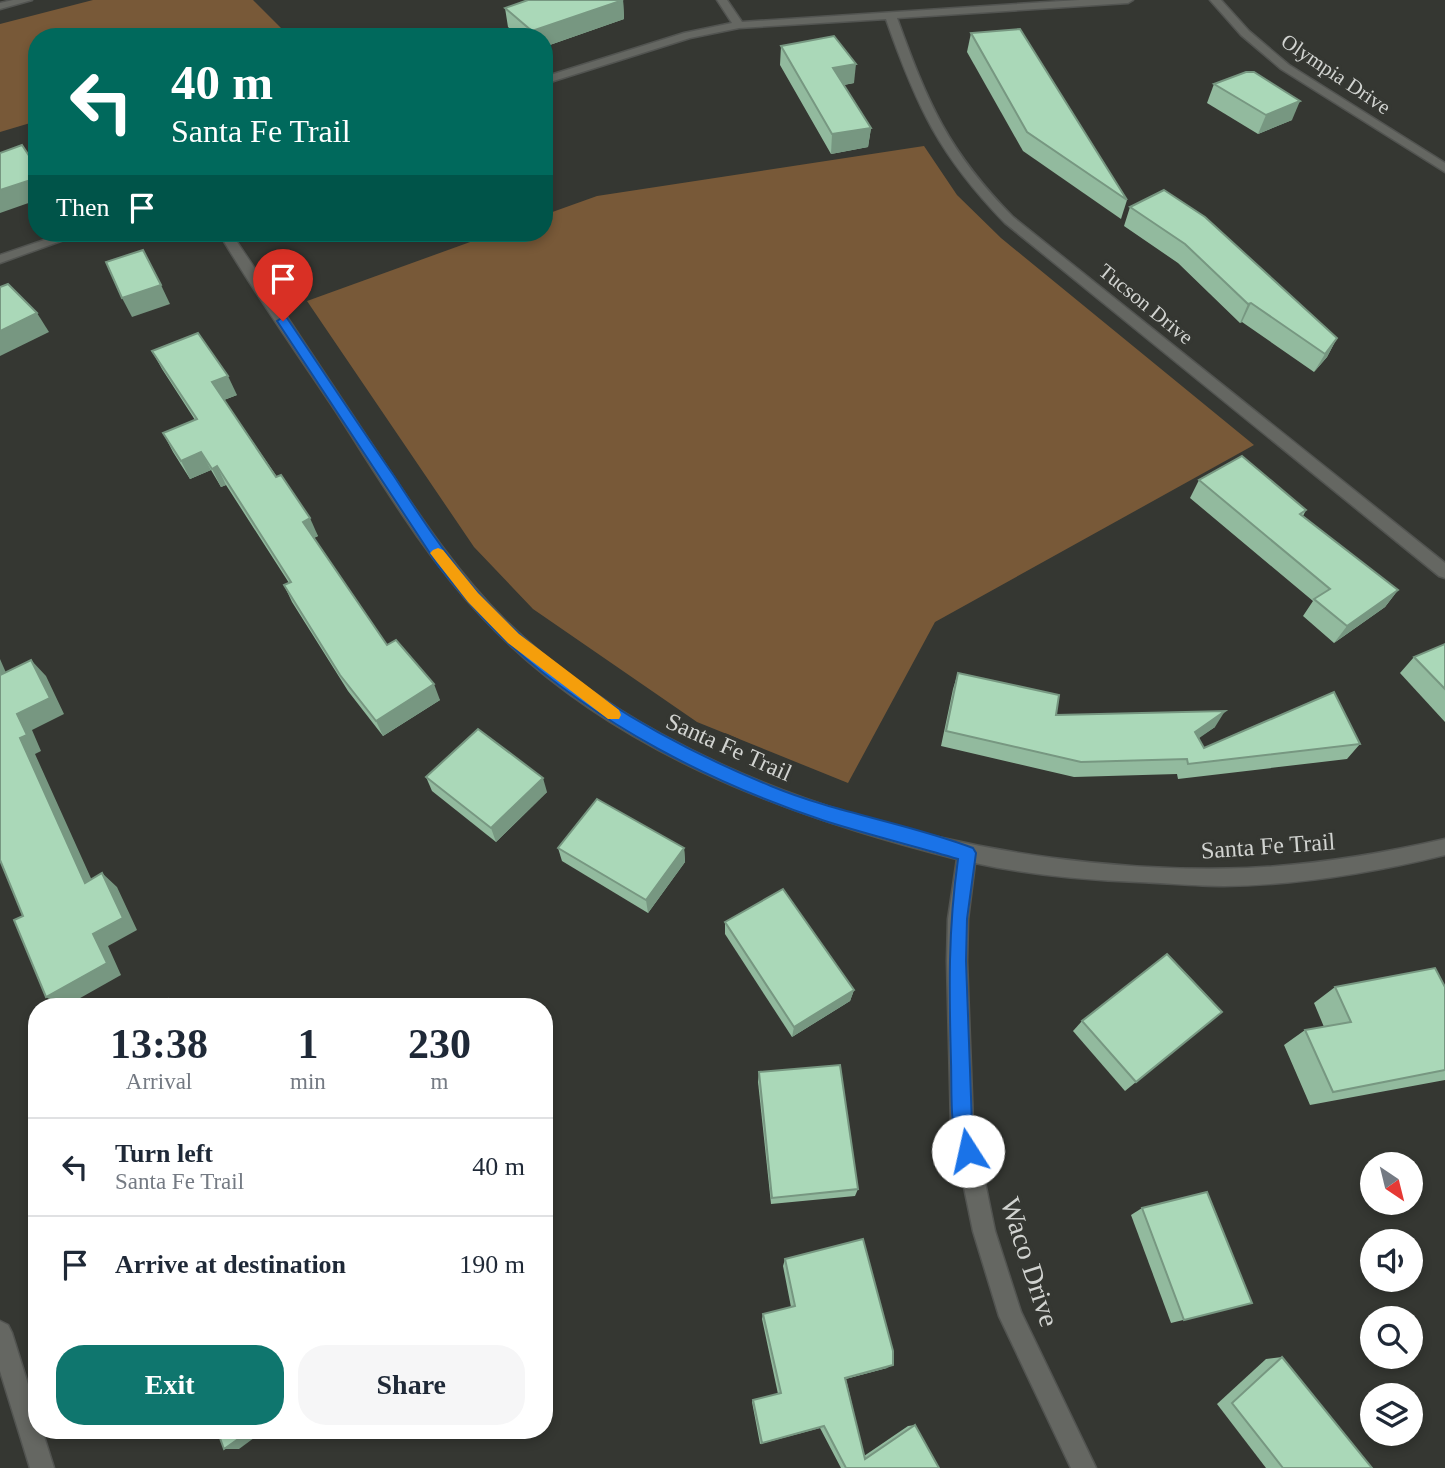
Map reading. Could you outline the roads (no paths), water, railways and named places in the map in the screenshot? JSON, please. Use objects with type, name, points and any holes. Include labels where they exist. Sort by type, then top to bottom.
[{"type":"street","points":[[0,6],[27,0]]},
{"type":"street","points":[[722,0],[739,25]]},
{"type":"street","points":[[553,79],[688,34],[739,25],[1128,0]]},
{"type":"street","name":"Olympia Drive","points":[[1215,0],[1245,33],[1285,67],[1445,168]]},
{"type":"street","name":"Tucson Drive","points":[[890,14],[920,99],[952,154],[974,183],[1009,220],[1445,572]]},
{"type":"street","points":[[0,259],[50,242]]},
{"type":"street","name":"Santa Fe Trail","points":[[231,242],[442,560],[473,597],[514,638],[564,680],[636,729],[705,765],[765,792],[826,814],[967,853],[1071,870],[1222,877],[1300,873],[1445,847]]},
{"type":"street","name":"Waco Drive","points":[[967,853],[958,919],[957,961],[962,1124],[985,1231],[1011,1316],[1084,1468]]},
{"type":"street","points":[[0,1333],[28,1425]]},
{"type":"street","points":[[32,1439],[41,1468]]}]
